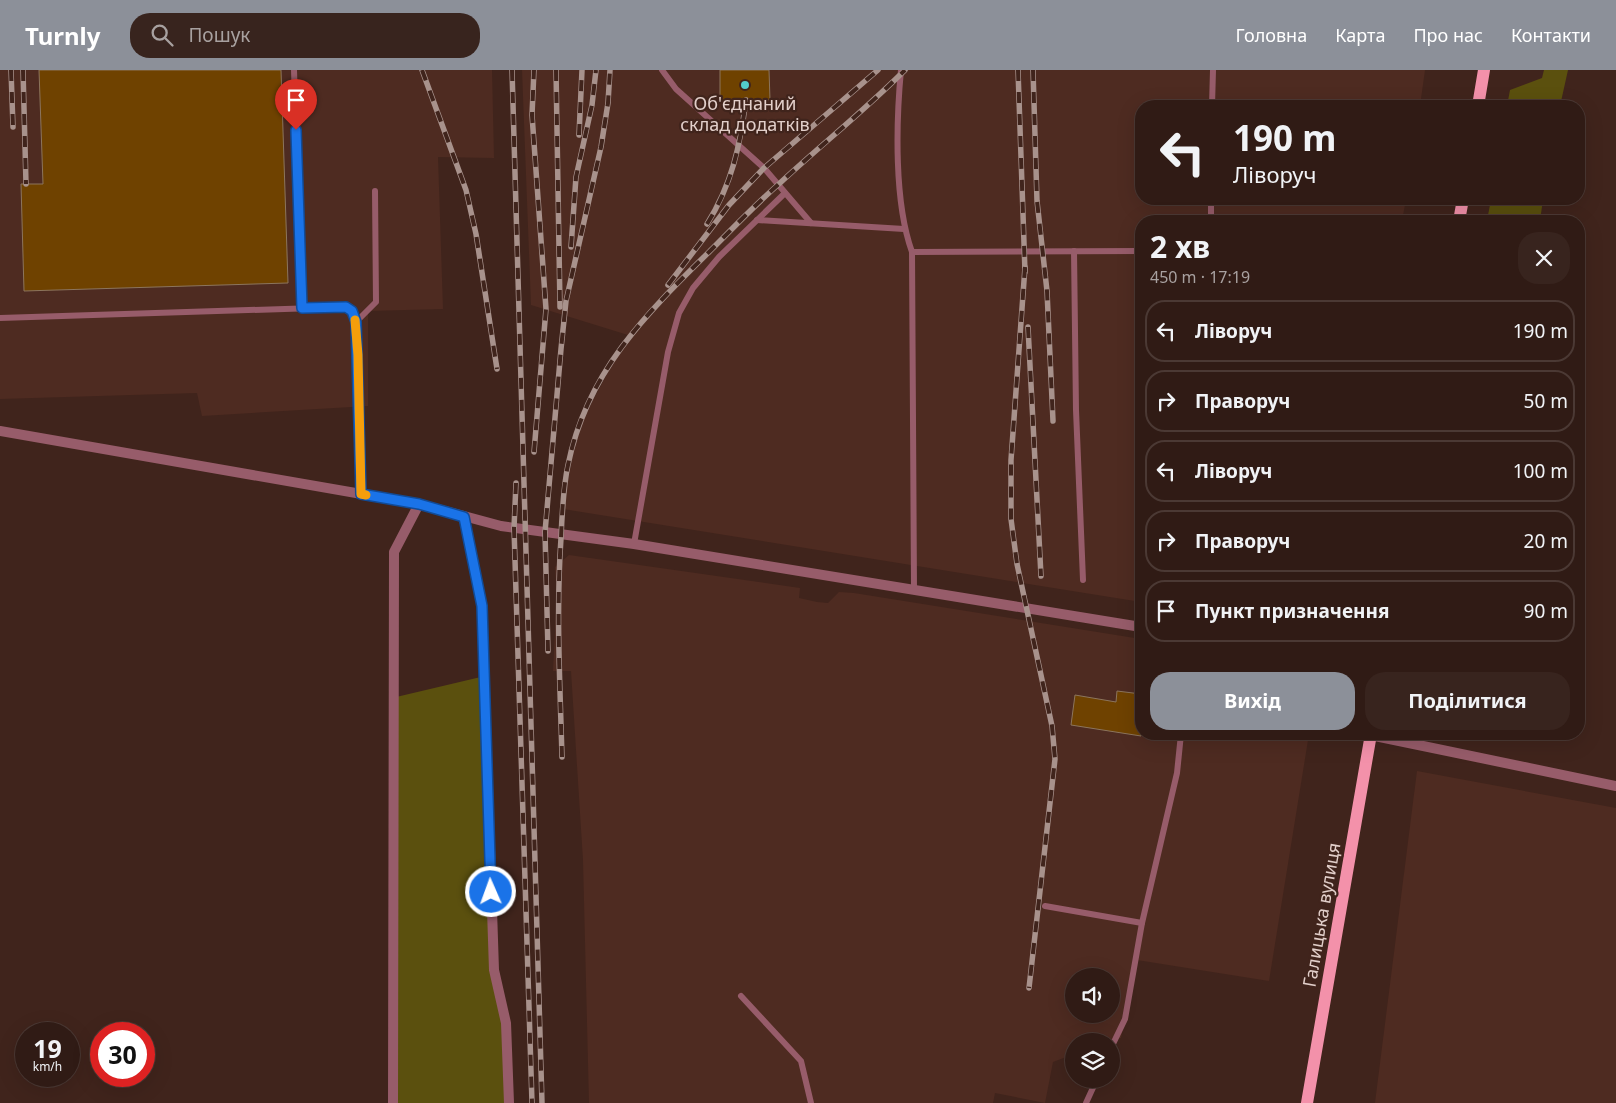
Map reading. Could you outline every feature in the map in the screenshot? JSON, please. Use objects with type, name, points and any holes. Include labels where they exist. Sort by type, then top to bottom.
[{"type":"main road","points":[[1479,100],[1484,70]]},
{"type":"main road","name":"Галицька вулиця","points":[[1307,1103],[1370,740]]},
{"type":"street","points":[[0,431],[419,504],[501,526],[634,544],[1135,626]]},
{"type":"street","points":[[393,1103],[394,552],[419,504]]},
{"type":"street","points":[[464,517],[482,606],[494,970],[506,1023],[509,1103]]},
{"type":"street","points":[[1395,740],[1616,786]]},
{"type":"lane","points":[[294,70],[302,308]]},
{"type":"lane","points":[[662,70],[676,89],[741,145],[764,168],[811,223]]},
{"type":"lane","points":[[901,70],[898,100],[900,192],[904,229],[912,252],[914,590]]},
{"type":"lane","points":[[1212,70],[1212,100]]},
{"type":"lane","points":[[356,322],[376,302],[375,192]]},
{"type":"lane","points":[[634,544],[668,352],[679,313],[693,288],[719,257],[785,193]]},
{"type":"lane","points":[[757,220],[904,229]]},
{"type":"lane","points":[[1074,251],[1076,410],[1083,580]]},
{"type":"lane","points":[[912,252],[1135,251]]},
{"type":"lane","points":[[0,318],[346,307],[352,311],[356,322],[361,494]]},
{"type":"lane","points":[[1118,1033],[1125,1019],[1142,923],[1177,773],[1180,740]]},
{"type":"lane","points":[[1045,906],[1142,923]]},
{"type":"lane","points":[[741,996],[801,1061],[811,1103]]},
{"type":"lane","points":[[1086,1103],[1093,1088]]},
{"type":"shaded area","points":[[0,70],[492,70],[494,158],[438,157],[443,309],[368,311],[368,406],[202,416],[197,393],[0,399]]},
{"type":"shaded area","points":[[522,70],[1425,70],[1421,100],[1135,100],[1135,205],[1405,205],[1403,215],[1135,215],[1135,601],[563,509],[577,430],[628,335],[531,305]]},
{"type":"shaded area","points":[[1544,70],[1568,70],[1561,100],[1508,100],[1510,90],[1542,78]]},
{"type":"shaded area","points":[[1490,205],[1542,205],[1541,215],[1488,215]]},
{"type":"shaded area","points":[[569,555],[800,588],[799,598],[817,602],[828,603],[839,592],[854,593],[1135,638],[1135,740],[1308,740],[1269,981],[1137,960],[1121,1038],[1120,1033],[1065,1033],[1065,1057],[1053,1062],[1045,1103],[995,1093],[993,1103],[589,1103],[583,860],[571,671],[553,671],[557,593],[555,567]]},
{"type":"shaded area","points":[[485,676],[494,970],[506,1023],[506,1103],[393,1103],[392,698]]},
{"type":"shaded area","points":[[1417,771],[1616,808],[1616,1103],[1375,1103]]},
{"type":"building","points":[[39,70],[281,70],[288,283],[24,291],[21,184],[43,184]]},
{"type":"building","name":"Об'єднаний склад додатків","points":[[720,70],[769,70],[770,100],[720,101]]},
{"type":"building","points":[[1117,691],[1135,693],[1135,735],[1071,725],[1075,695],[1116,702]]},
{"type":"railway","points":[[11,70],[13,127]]},
{"type":"railway","points":[[23,70],[26,184]]},
{"type":"railway","points":[[422,70],[466,190],[476,234],[497,369]]},
{"type":"railway","points":[[512,70],[542,1103]]},
{"type":"railway","points":[[534,70],[532,115],[546,309],[534,452]]},
{"type":"railway","points":[[556,70],[560,307]]},
{"type":"railway","points":[[579,135],[582,70]]},
{"type":"railway","points":[[571,247],[576,177],[592,105],[596,70]]},
{"type":"railway","points":[[548,651],[545,532],[566,301],[601,147],[608,103],[610,70]]},
{"type":"railway","points":[[668,285],[729,205],[764,168],[878,70]]},
{"type":"railway","points":[[562,757],[559,620],[563,501],[568,465],[577,431],[589,401],[605,372],[623,346],[665,297],[762,199],[905,70]]},
{"type":"railway","points":[[1018,70],[1025,272]]},
{"type":"railway","points":[[1033,70],[1037,201],[1047,291],[1053,421]]},
{"type":"railway","points":[[707,224],[723,194],[734,164],[746,100]]},
{"type":"railway","points":[[1025,267],[1011,460],[1011,519],[1017,564],[1052,726],[1055,759],[1029,988]]},
{"type":"railway","points":[[1028,327],[1041,576]]},
{"type":"railway","points":[[516,483],[514,528],[532,1103]]},
{"type":"slow traffic","points":[[355,320],[358,355],[361,494],[366,495]]},
{"type":"place","name":"Об'єднаний склад додатків","points":[[745,85]]},
{"type":"route","points":[[296,130],[302,308],[346,307],[352,311],[356,322],[361,494],[419,504],[464,517],[482,606],[491,892]]}]
